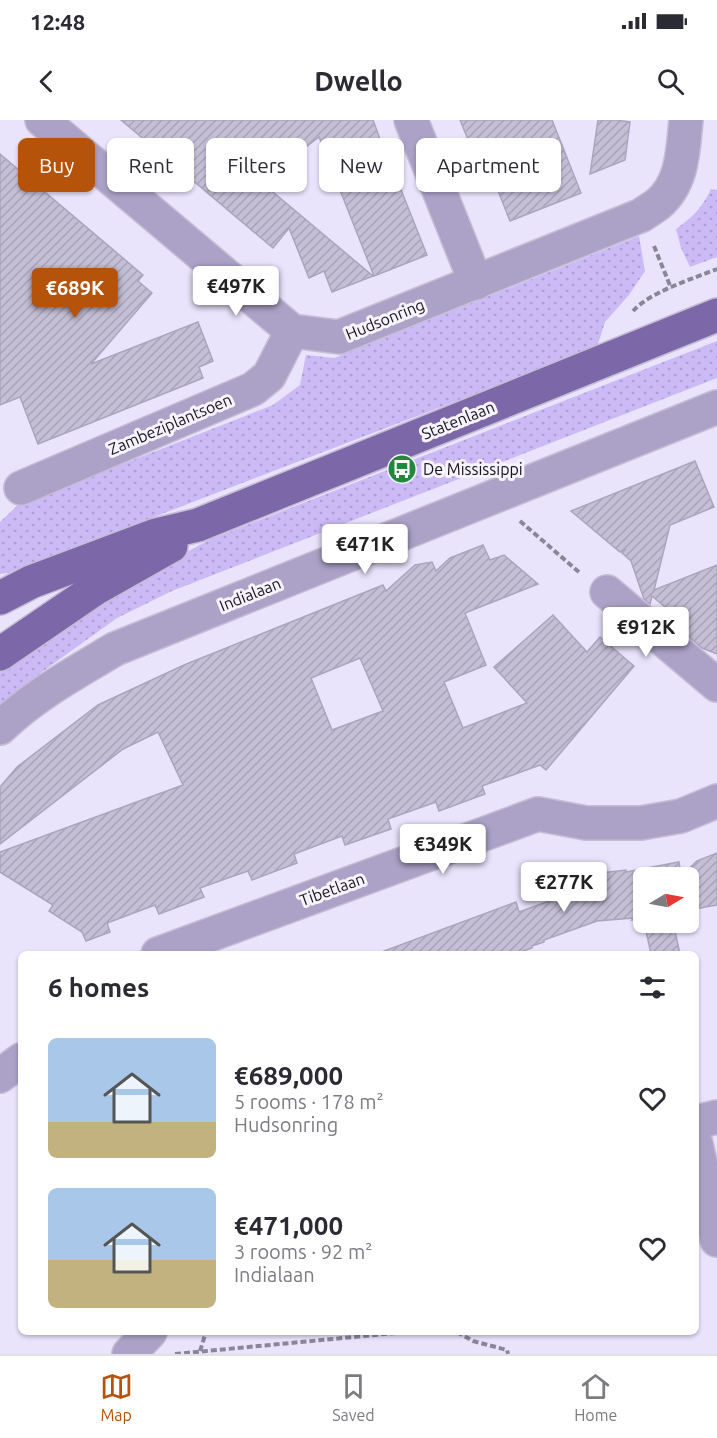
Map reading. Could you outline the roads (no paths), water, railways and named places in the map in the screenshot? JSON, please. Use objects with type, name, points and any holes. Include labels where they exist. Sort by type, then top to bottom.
[{"type":"main road","name":"Statenlaan","points":[[0,598],[31,582],[156,535],[198,525],[717,315]]},
{"type":"main road","name":"Statenlaan","points":[[0,654],[95,589],[166,550],[198,525]]},
{"type":"street","points":[[42,120],[292,331]]},
{"type":"street","points":[[411,120],[476,283]]},
{"type":"street","name":"Hudsonring","points":[[292,331],[339,337],[642,214],[659,204],[673,187],[681,164],[686,120]]},
{"type":"street","name":"Zambeziplantsoen","points":[[21,488],[253,389],[269,376],[292,331]]},
{"type":"street","name":"Indialaan","points":[[0,728],[14,714],[60,681],[115,649],[717,407]]},
{"type":"street","points":[[607,592],[717,685]]},
{"type":"street","name":"Tibetlaan","points":[[166,951],[538,814],[586,823],[640,823],[681,816],[717,801]]},
{"type":"street","points":[[0,1076],[18,1062]]},
{"type":"street","points":[[699,1121],[717,1117]]},
{"type":"street","points":[[699,1158],[717,1240]]},
{"type":"street","points":[[129,1354],[147,1335]]},
{"type":"place","name":"De Mississippi","points":[[402,469]]}]
